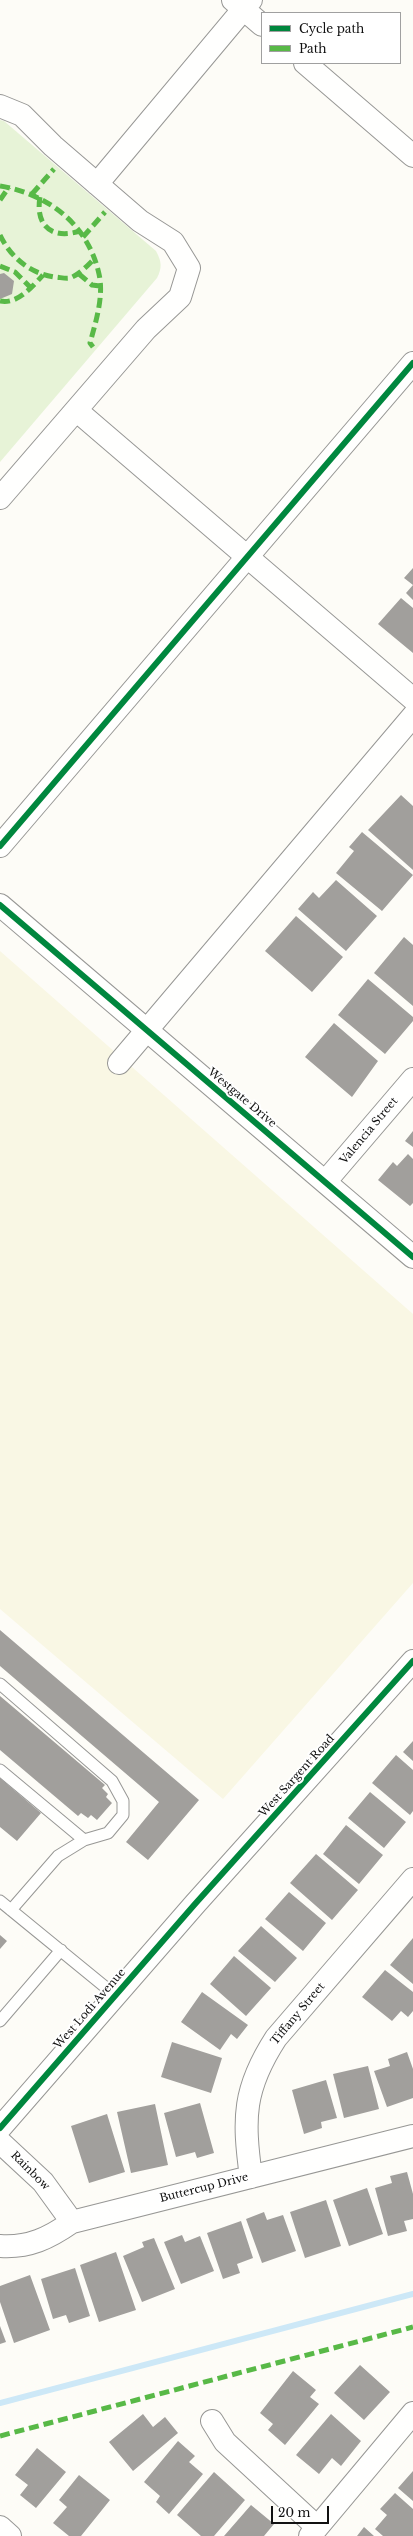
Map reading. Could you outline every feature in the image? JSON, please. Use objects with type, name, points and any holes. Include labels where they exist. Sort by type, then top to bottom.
[{"type":"street","points":[[97,184],[242,3],[261,24]]},
{"type":"street","points":[[307,64],[413,156]]},
{"type":"street","points":[[0,106],[22,115],[53,146],[140,221],[173,242],[189,268],[180,297],[146,329],[0,498]]},
{"type":"street","points":[[0,846],[413,363]]},
{"type":"street","points":[[76,410],[413,699]]},
{"type":"street","points":[[119,1063],[413,716]]},
{"type":"street","name":"Westgate Drive","points":[[0,905],[413,1257]]},
{"type":"street","name":"Valencia Street","points":[[325,1182],[413,1079]]},
{"type":"street","name":"West Sargent Road","points":[[195,1904],[413,1661]]},
{"type":"street","name":"Tiffany Street","points":[[252,2177],[245,2131],[249,2097],[256,2074],[266,2054],[276,2038],[413,1880]]},
{"type":"street","name":"West Lodi Avenue","points":[[0,2128],[195,1904]]},
{"type":"street","name":"Buttercup Drive","points":[[0,2246],[14,2247],[49,2238],[72,2222],[413,2136]]},
{"type":"street","name":"Rainbow","points":[[0,2142],[43,2182],[72,2222]]},
{"type":"street","points":[[212,2421],[225,2442],[314,2532],[413,2414]]},
{"type":"street","points":[[0,2527],[10,2536]]},
{"type":"lane","points":[[0,1684],[112,1781],[123,1801],[123,1814],[108,1833],[84,1840],[58,1856],[11,1910]]},
{"type":"lane","points":[[0,1770],[84,1840]]},
{"type":"lane","points":[[0,1901],[115,1995]]},
{"type":"lane","points":[[0,2022],[61,1950]]},
{"type":"shaded area","points":[[0,951],[413,1314],[413,1583],[223,1799],[0,1609]]},
{"type":"green space","points":[[0,120],[4,121],[156,251],[161,265],[157,278],[0,462]]},
{"type":"building","points":[[4,273],[14,281],[12,294],[0,299],[0,274]]},
{"type":"building","points":[[413,568],[413,585],[404,578]]},
{"type":"building","points":[[413,585],[413,600],[406,593]]},
{"type":"building","points":[[401,598],[413,608],[413,653],[378,624]]},
{"type":"building","points":[[401,795],[413,806],[413,870],[368,830]]},
{"type":"building","points":[[362,832],[413,875],[382,911],[336,873],[354,851],[349,847]]},
{"type":"building","points":[[336,880],[377,916],[346,951],[298,909],[313,892],[319,898]]},
{"type":"building","points":[[296,916],[343,957],[312,992],[265,951]]},
{"type":"building","points":[[404,937],[413,945],[413,1006],[374,973]]},
{"type":"building","points":[[368,979],[413,1017],[413,1021],[385,1054],[338,1015]]},
{"type":"building","points":[[334,1023],[378,1061],[352,1097],[305,1057]]},
{"type":"building","points":[[413,1131],[413,1147],[405,1141]]},
{"type":"building","points":[[408,1154],[413,1159],[413,1203],[410,1206],[378,1180],[393,1162],[397,1166]]},
{"type":"building","points":[[0,1630],[199,1800],[148,1860],[126,1842],[159,1802],[0,1666]]},
{"type":"building","points":[[0,1696],[105,1785],[102,1788],[108,1794],[106,1797],[112,1803],[97,1820],[91,1815],[88,1818],[81,1813],[78,1816],[0,1750]]},
{"type":"building","points":[[413,1741],[413,1761],[403,1752]]},
{"type":"building","points":[[396,1755],[413,1770],[413,1811],[410,1815],[372,1783]]},
{"type":"building","points":[[0,1778],[41,1813],[17,1841],[0,1827]]},
{"type":"building","points":[[370,1792],[406,1822],[384,1848],[348,1818]]},
{"type":"building","points":[[346,1825],[383,1855],[359,1884],[323,1854]]},
{"type":"building","points":[[316,1854],[358,1890],[332,1920],[290,1883]]},
{"type":"building","points":[[289,1892],[326,1923],[303,1951],[265,1919]]},
{"type":"building","points":[[261,1926],[297,1958],[275,1982],[238,1951]]},
{"type":"building","points":[[0,1935],[7,1941],[0,1949]]},
{"type":"building","points":[[413,1938],[413,1984],[390,1965]]},
{"type":"building","points":[[234,1956],[271,1988],[246,2016],[210,1984]]},
{"type":"building","points":[[385,1970],[413,1992],[413,2011],[408,2017],[401,2011],[392,2021],[362,1997]]},
{"type":"building","points":[[202,1992],[248,2025],[237,2039],[231,2034],[220,2050],[181,2022]]},
{"type":"building","points":[[172,2042],[222,2058],[211,2093],[161,2077]]},
{"type":"building","points":[[407,2052],[413,2069],[413,2098],[387,2107],[374,2071],[390,2066],[388,2059]]},
{"type":"building","points":[[368,2066],[379,2109],[344,2118],[333,2074]]},
{"type":"building","points":[[326,2080],[337,2118],[321,2122],[322,2128],[304,2134],[292,2090]]},
{"type":"building","points":[[200,2103],[214,2153],[197,2158],[195,2152],[176,2157],[164,2113]]},
{"type":"building","points":[[155,2104],[168,2165],[131,2173],[117,2112]]},
{"type":"building","points":[[107,2114],[125,2172],[89,2183],[71,2126]]},
{"type":"building","points":[[407,2172],[413,2194],[413,2219],[404,2221],[407,2231],[388,2236],[375,2188],[392,2183],[390,2176]]},
{"type":"building","points":[[367,2188],[383,2234],[349,2246],[333,2200]]},
{"type":"building","points":[[326,2200],[341,2246],[305,2258],[290,2212]]},
{"type":"building","points":[[264,2212],[267,2220],[283,2215],[296,2251],[262,2263],[246,2219]]},
{"type":"building","points":[[241,2221],[253,2258],[237,2264],[240,2273],[223,2279],[207,2233]]},
{"type":"building","points":[[182,2235],[185,2242],[200,2236],[214,2271],[181,2284],[164,2242]]},
{"type":"building","points":[[154,2238],[175,2289],[142,2302],[123,2256],[144,2247],[142,2242]]},
{"type":"building","points":[[116,2252],[136,2310],[99,2322],[80,2265]]},
{"type":"building","points":[[75,2268],[90,2316],[69,2323],[66,2315],[53,2319],[41,2279]]},
{"type":"building","points":[[30,2275],[50,2330],[14,2343],[0,2302],[0,2286]]},
{"type":"building","points":[[0,2326],[6,2342],[0,2344]]},
{"type":"building","points":[[360,2365],[390,2392],[364,2420],[334,2393]]},
{"type":"building","points":[[293,2371],[316,2390],[310,2397],[319,2404],[285,2445],[268,2430],[273,2424],[260,2413]]},
{"type":"building","points":[[143,2414],[153,2427],[165,2417],[178,2433],[133,2471],[109,2442]]},
{"type":"building","points":[[331,2414],[361,2441],[341,2466],[332,2458],[319,2474],[296,2455]]},
{"type":"building","points":[[178,2441],[195,2456],[189,2462],[203,2474],[169,2514],[156,2502],[160,2496],[144,2482]]},
{"type":"building","points":[[37,2448],[66,2472],[36,2508],[20,2495],[28,2485],[15,2475]]},
{"type":"building","points":[[413,2471],[413,2501],[398,2488]]},
{"type":"building","points":[[214,2472],[245,2500],[214,2536],[201,2536],[177,2515]]},
{"type":"building","points":[[79,2475],[110,2500],[81,2536],[69,2536],[53,2523],[67,2507],[59,2500]]},
{"type":"building","points":[[395,2493],[413,2509],[413,2536],[383,2536],[375,2529],[387,2515],[380,2509]]},
{"type":"building","points":[[251,2505],[274,2524],[264,2536],[224,2536]]},
{"type":"building","points":[[364,2527],[374,2536],[357,2536]]},
{"type":"waterway","points":[[0,2403],[413,2294]]},
{"type":"marked path","points":[[32,194],[54,169]]},
{"type":"marked path","points":[[0,186],[18,190],[50,204],[63,214],[86,240],[94,256],[99,274],[101,291],[99,308],[90,343],[93,347]]},
{"type":"marked path","points":[[0,200],[9,187]]},
{"type":"marked path","points":[[40,197],[40,216],[43,223],[48,228],[61,234],[80,231]]},
{"type":"marked path","points":[[83,237],[105,212]]},
{"type":"marked path","points":[[0,235],[10,251],[22,263],[45,275],[70,278],[80,272],[94,259]]},
{"type":"marked path","points":[[0,266],[15,272],[31,288]]},
{"type":"marked path","points":[[79,274],[92,285],[100,286]]},
{"type":"marked path","points":[[0,301],[12,300],[24,294],[43,275]]},
{"type":"marked path","points":[[0,2436],[413,2327]]},
{"type":"cycle path","points":[[0,846],[413,363]]},
{"type":"cycle path","points":[[0,905],[413,1257]]},
{"type":"cycle path","points":[[0,2128],[195,1904],[413,1661]]}]
